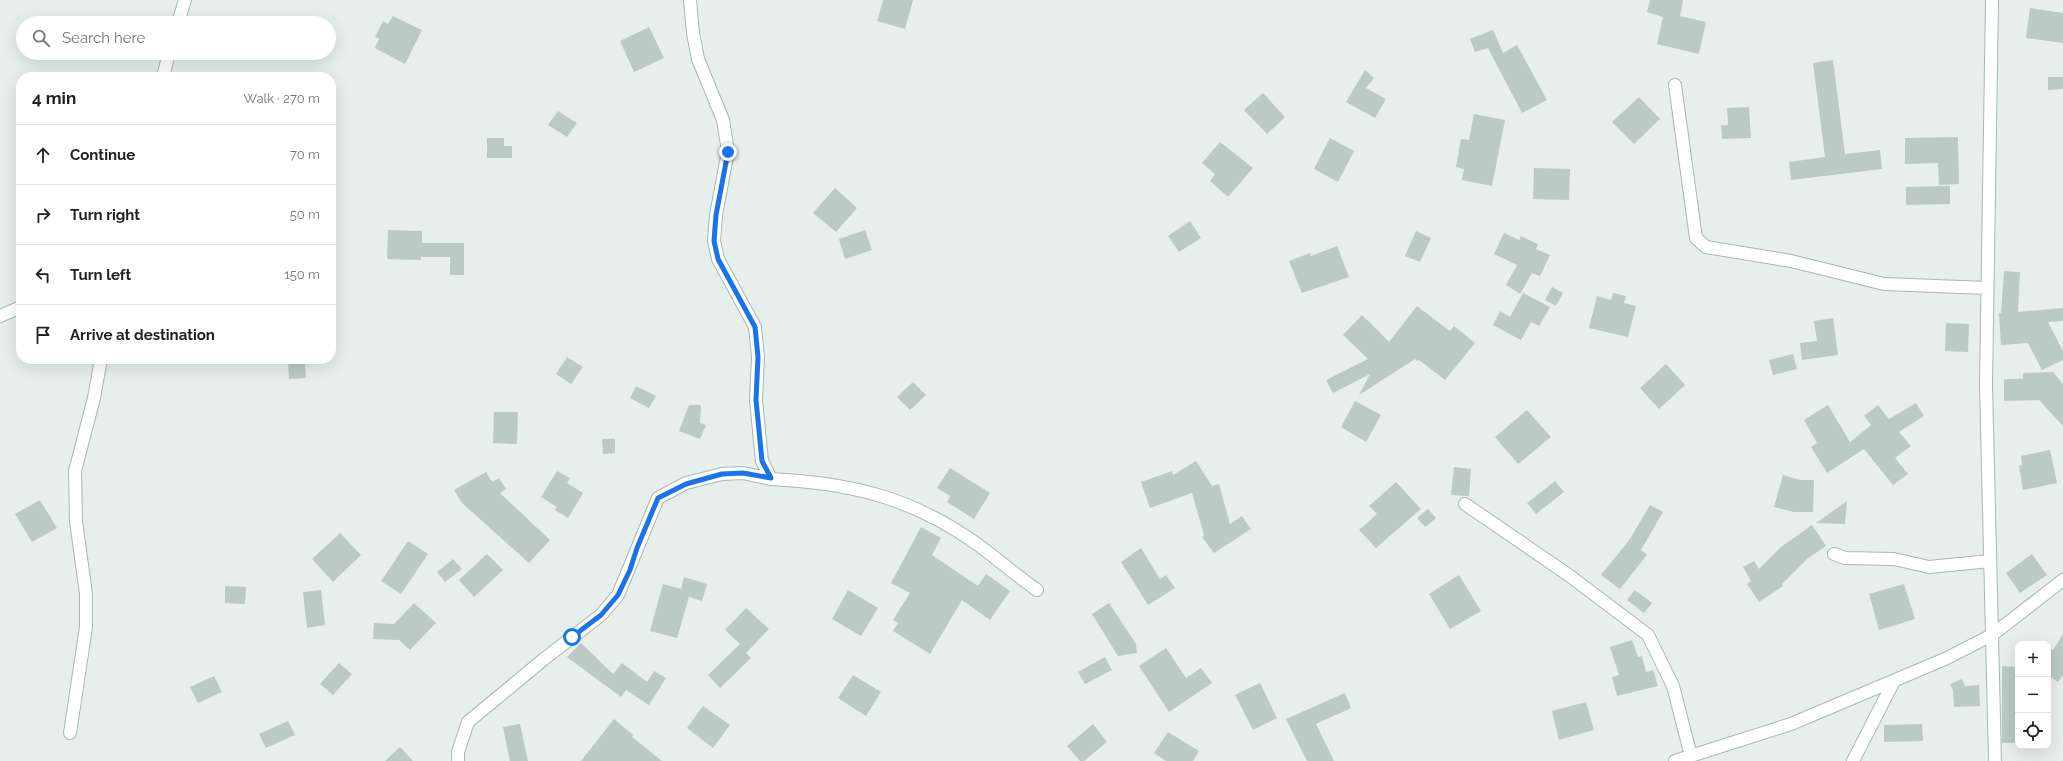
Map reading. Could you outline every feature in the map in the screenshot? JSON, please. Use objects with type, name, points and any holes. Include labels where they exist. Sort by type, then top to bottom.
[{"type":"street","points":[[180,16],[185,0]]},
{"type":"street","points":[[690,0],[693,33],[698,59],[723,120],[728,152],[716,215],[714,241],[718,259],[755,327],[758,357],[756,400],[762,461],[771,478]]},
{"type":"street","points":[[1992,0],[1986,385],[1995,761]]},
{"type":"street","points":[[164,72],[167,60]]},
{"type":"street","points":[[1675,86],[1696,238],[1706,246],[1791,261],[1884,284],[1987,288]]},
{"type":"street","points":[[0,316],[16,309]]},
{"type":"street","points":[[70,733],[86,627],[86,594],[76,521],[75,471],[94,398],[100,364]]},
{"type":"street","points":[[458,761],[458,752],[468,722],[544,659],[595,620],[618,595],[630,570],[637,548],[658,498],[686,484],[722,474],[743,473],[771,478],[816,482],[878,493],[904,502],[947,524],[977,544],[1037,590]]},
{"type":"street","points":[[1465,504],[1570,576],[1648,635],[1673,686],[1691,756]]},
{"type":"street","points":[[1834,554],[1845,558],[1894,559],[1928,567],[1990,561]]},
{"type":"street","points":[[1675,761],[1791,724],[1894,681],[1992,635],[2063,580]]},
{"type":"street","points":[[1852,761],[1894,681]]},
{"type":"building","points":[[883,0],[913,0],[905,29],[877,21]]},
{"type":"building","points":[[1650,0],[1683,0],[1680,16],[1706,22],[1699,54],[1657,44],[1663,17],[1647,12]]},
{"type":"building","points":[[2030,8],[2063,13],[2063,43],[2026,38]]},
{"type":"building","points":[[393,16],[422,30],[405,64],[375,48],[379,39],[375,37],[383,21],[388,24]]},
{"type":"building","points":[[649,27],[664,58],[634,72],[620,41]]},
{"type":"building","points":[[1493,30],[1503,53],[1517,45],[1547,100],[1522,113],[1488,48],[1475,52],[1470,39]]},
{"type":"building","points":[[1833,60],[1845,154],[1880,150],[1882,169],[1791,180],[1789,162],[1825,157],[1813,63]]},
{"type":"building","points":[[1365,70],[1374,78],[1366,88],[1386,99],[1375,118],[1346,102]]},
{"type":"building","points":[[2048,77],[2063,77],[2063,89],[2048,90]]},
{"type":"building","points":[[1263,93],[1285,117],[1267,134],[1244,110]]},
{"type":"building","points":[[1639,97],[1660,119],[1634,144],[1612,122]]},
{"type":"building","points":[[1749,107],[1751,138],[1722,139],[1721,125],[1728,125],[1727,108]]},
{"type":"building","points":[[558,111],[577,123],[567,137],[548,125]]},
{"type":"building","points":[[1474,114],[1505,120],[1492,186],[1462,180],[1464,169],[1456,167],[1461,139],[1469,140]]},
{"type":"building","points":[[1958,137],[1959,184],[1939,185],[1938,163],[1905,164],[1905,138]]},
{"type":"building","points":[[487,138],[504,138],[504,146],[512,146],[512,158],[487,158]]},
{"type":"building","points":[[1330,138],[1354,151],[1338,182],[1314,169]]},
{"type":"building","points":[[1220,142],[1253,168],[1228,197],[1210,181],[1215,174],[1202,163]]},
{"type":"building","points":[[1534,168],[1570,169],[1569,200],[1533,199]]},
{"type":"building","points":[[1950,186],[1950,204],[1906,205],[1906,187]]},
{"type":"building","points":[[835,188],[857,208],[836,232],[813,213]]},
{"type":"building","points":[[1190,221],[1201,238],[1179,252],[1168,236]]},
{"type":"building","points":[[388,230],[422,231],[422,243],[464,243],[464,275],[450,275],[450,257],[421,257],[421,260],[387,259]]},
{"type":"building","points":[[865,230],[872,250],[845,259],[839,239]]},
{"type":"building","points":[[1416,231],[1431,238],[1420,262],[1405,256]]},
{"type":"building","points":[[1504,233],[1519,240],[1521,236],[1538,244],[1536,249],[1550,255],[1540,276],[1532,273],[1520,294],[1506,285],[1517,265],[1494,254]]},
{"type":"building","points":[[1337,246],[1349,277],[1302,293],[1289,261],[1310,253],[1311,256]]},
{"type":"building","points":[[2004,271],[2020,272],[2018,312],[2063,308],[2063,321],[2048,322],[2063,351],[2063,360],[2042,370],[2028,343],[2001,345],[1999,313],[2001,313]]},
{"type":"building","points":[[1552,287],[1563,293],[1556,306],[1545,300]]},
{"type":"building","points":[[1523,293],[1550,307],[1539,326],[1531,322],[1521,340],[1493,325],[1500,311],[1510,317]]},
{"type":"building","points":[[1613,293],[1626,296],[1624,303],[1636,306],[1628,337],[1589,328],[1597,296],[1611,300]]},
{"type":"building","points":[[1417,306],[1450,331],[1454,326],[1475,343],[1445,380],[1419,360],[1417,361],[1415,359],[1359,395],[1370,374],[1333,393],[1326,380],[1368,359],[1343,335],[1362,315],[1389,342]]},
{"type":"building","points":[[1833,318],[1838,355],[1802,360],[1800,343],[1817,341],[1814,321]]},
{"type":"building","points":[[1946,323],[1969,324],[1968,352],[1945,351]]},
{"type":"building","points":[[1793,354],[1797,369],[1773,375],[1769,360]]},
{"type":"building","points":[[567,357],[583,367],[571,384],[556,374]]},
{"type":"building","points":[[288,364],[305,364],[306,378],[289,379]]},
{"type":"building","points":[[1666,364],[1685,385],[1659,409],[1640,388]]},
{"type":"building","points":[[2053,372],[2063,384],[2063,426],[2039,400],[2004,401],[2004,379],[2023,379],[2023,373]]},
{"type":"building","points":[[913,382],[926,395],[910,410],[897,397]]},
{"type":"building","points":[[636,386],[656,396],[649,408],[630,398]]},
{"type":"building","points":[[1355,401],[1381,415],[1366,442],[1341,427]]},
{"type":"building","points":[[1916,403],[1924,416],[1899,432],[1911,446],[1895,458],[1908,474],[1893,485],[1864,449],[1827,473],[1811,447],[1817,443],[1804,420],[1828,405],[1850,442],[1871,425],[1864,416],[1878,405],[1889,419]]},
{"type":"building","points":[[689,405],[701,405],[700,423],[706,425],[700,439],[679,431]]},
{"type":"building","points":[[1527,410],[1551,437],[1518,464],[1495,437]]},
{"type":"building","points":[[494,412],[518,412],[517,444],[493,443]]},
{"type":"building","points":[[602,439],[615,439],[615,453],[603,454]]},
{"type":"building","points":[[2050,450],[2057,483],[2023,490],[2019,466],[2022,465],[2021,456]]},
{"type":"building","points":[[1196,461],[1212,486],[1219,484],[1230,524],[1242,516],[1251,529],[1214,553],[1202,537],[1204,535],[1192,493],[1150,508],[1141,482],[1172,471],[1173,475]]},
{"type":"building","points":[[1454,467],[1471,469],[1469,496],[1451,495]]},
{"type":"building","points":[[950,468],[990,493],[974,519],[947,502],[950,496],[937,488]]},
{"type":"building","points":[[557,471],[570,478],[567,483],[583,493],[568,518],[555,510],[557,507],[541,497]]},
{"type":"building","points":[[486,472],[492,482],[499,478],[506,489],[500,493],[550,540],[529,563],[462,503],[454,490]]},
{"type":"building","points":[[1783,475],[1800,480],[1814,480],[1813,512],[1794,512],[1774,507]]},
{"type":"building","points":[[1555,481],[1564,492],[1536,514],[1527,503]]},
{"type":"building","points":[[1396,482],[1421,509],[1376,548],[1359,530],[1377,514],[1369,506]]},
{"type":"building","points":[[40,500],[57,528],[32,542],[15,514]]},
{"type":"building","points":[[1847,501],[1845,524],[1816,523]]},
{"type":"building","points":[[1650,505],[1663,512],[1641,550],[1647,555],[1620,589],[1601,575],[1630,539]]},
{"type":"building","points":[[1428,509],[1436,518],[1425,527],[1417,518]]},
{"type":"building","points":[[1812,525],[1826,546],[1807,559],[1782,584],[1783,586],[1759,602],[1747,584],[1751,581],[1743,567],[1754,561],[1759,569],[1781,547]]},
{"type":"building","points":[[921,527],[941,538],[932,555],[978,586],[986,574],[1010,591],[990,620],[962,600],[930,654],[893,631],[898,623],[893,620],[910,593],[891,583]]},
{"type":"building","points":[[340,533],[361,555],[333,582],[312,559]]},
{"type":"building","points":[[408,541],[428,554],[401,594],[381,581]]},
{"type":"building","points":[[1141,548],[1160,579],[1166,575],[1175,588],[1148,605],[1121,562]]},
{"type":"building","points":[[487,554],[503,570],[474,597],[459,580]]},
{"type":"building","points":[[2032,554],[2047,575],[2020,593],[2006,573]]},
{"type":"building","points":[[453,559],[462,569],[445,582],[437,572]]},
{"type":"building","points":[[1459,575],[1481,611],[1450,629],[1429,594]]},
{"type":"building","points":[[684,577],[707,584],[702,601],[689,597],[677,638],[650,631],[663,584],[681,589]]},
{"type":"building","points":[[1904,584],[1915,619],[1879,630],[1869,594]]},
{"type":"building","points":[[225,586],[246,587],[245,604],[225,603]]},
{"type":"building","points":[[321,590],[325,625],[307,628],[303,592]]},
{"type":"building","points":[[848,590],[878,608],[861,636],[832,619]]},
{"type":"building","points":[[1635,590],[1652,603],[1644,613],[1627,600]]},
{"type":"building","points":[[414,603],[436,623],[410,650],[399,640],[373,639],[374,623],[394,624]]},
{"type":"building","points":[[1109,603],[1136,644],[1137,653],[1118,656],[1092,614]]},
{"type":"building","points":[[746,608],[769,629],[746,653],[751,658],[720,688],[708,675],[740,644],[725,630]]},
{"type":"building","points":[[2063,634],[2063,675],[2058,682],[2051,677],[2051,649],[2053,650]]},
{"type":"building","points":[[1632,640],[1638,657],[1642,656],[1646,672],[1653,670],[1658,686],[1617,696],[1612,677],[1619,675],[1610,647]]},
{"type":"building","points":[[581,643],[613,674],[622,663],[647,682],[654,671],[666,678],[649,705],[626,690],[621,697],[567,657]]},
{"type":"building","points":[[1166,648],[1186,678],[1201,668],[1212,683],[1169,712],[1139,666]]},
{"type":"building","points":[[1105,657],[1112,670],[1085,684],[1078,672]]},
{"type":"building","points":[[339,663],[352,674],[333,695],[320,684]]},
{"type":"building","points":[[2002,666],[2015,667],[2015,743],[2002,743]]},
{"type":"building","points":[[853,675],[881,692],[866,716],[838,698]]},
{"type":"building","points":[[214,676],[222,692],[198,703],[190,687]]},
{"type":"building","points":[[1962,679],[1965,686],[1979,685],[1980,706],[1954,707],[1953,690],[1950,684]]},
{"type":"building","points":[[1260,683],[1277,718],[1253,730],[1235,695]]},
{"type":"building","points":[[1345,693],[1351,708],[1316,724],[1334,761],[1307,761],[1286,719]]},
{"type":"building","points":[[1586,702],[1594,730],[1559,740],[1552,711]]},
{"type":"building","points":[[703,706],[730,725],[713,748],[687,728]]},
{"type":"building","points":[[614,719],[633,735],[632,737],[662,761],[581,761]]},
{"type":"building","points":[[288,721],[295,735],[266,748],[259,734]]},
{"type":"building","points":[[520,724],[528,761],[510,761],[503,727]]},
{"type":"building","points":[[1093,724],[1107,742],[1084,761],[1080,761],[1067,746]]},
{"type":"building","points":[[1922,724],[1923,741],[1884,742],[1884,725]]},
{"type":"building","points":[[1168,732],[1199,751],[1193,761],[1166,761],[1154,753]]},
{"type":"building","points":[[400,747],[413,761],[385,761]]},
{"type":"route","points":[[572,637],[601,615],[618,595],[630,570],[637,548],[658,498],[686,484],[722,474],[743,473],[771,478],[762,461],[756,400],[758,357],[755,327],[718,259],[714,241],[716,215],[728,152]]}]
